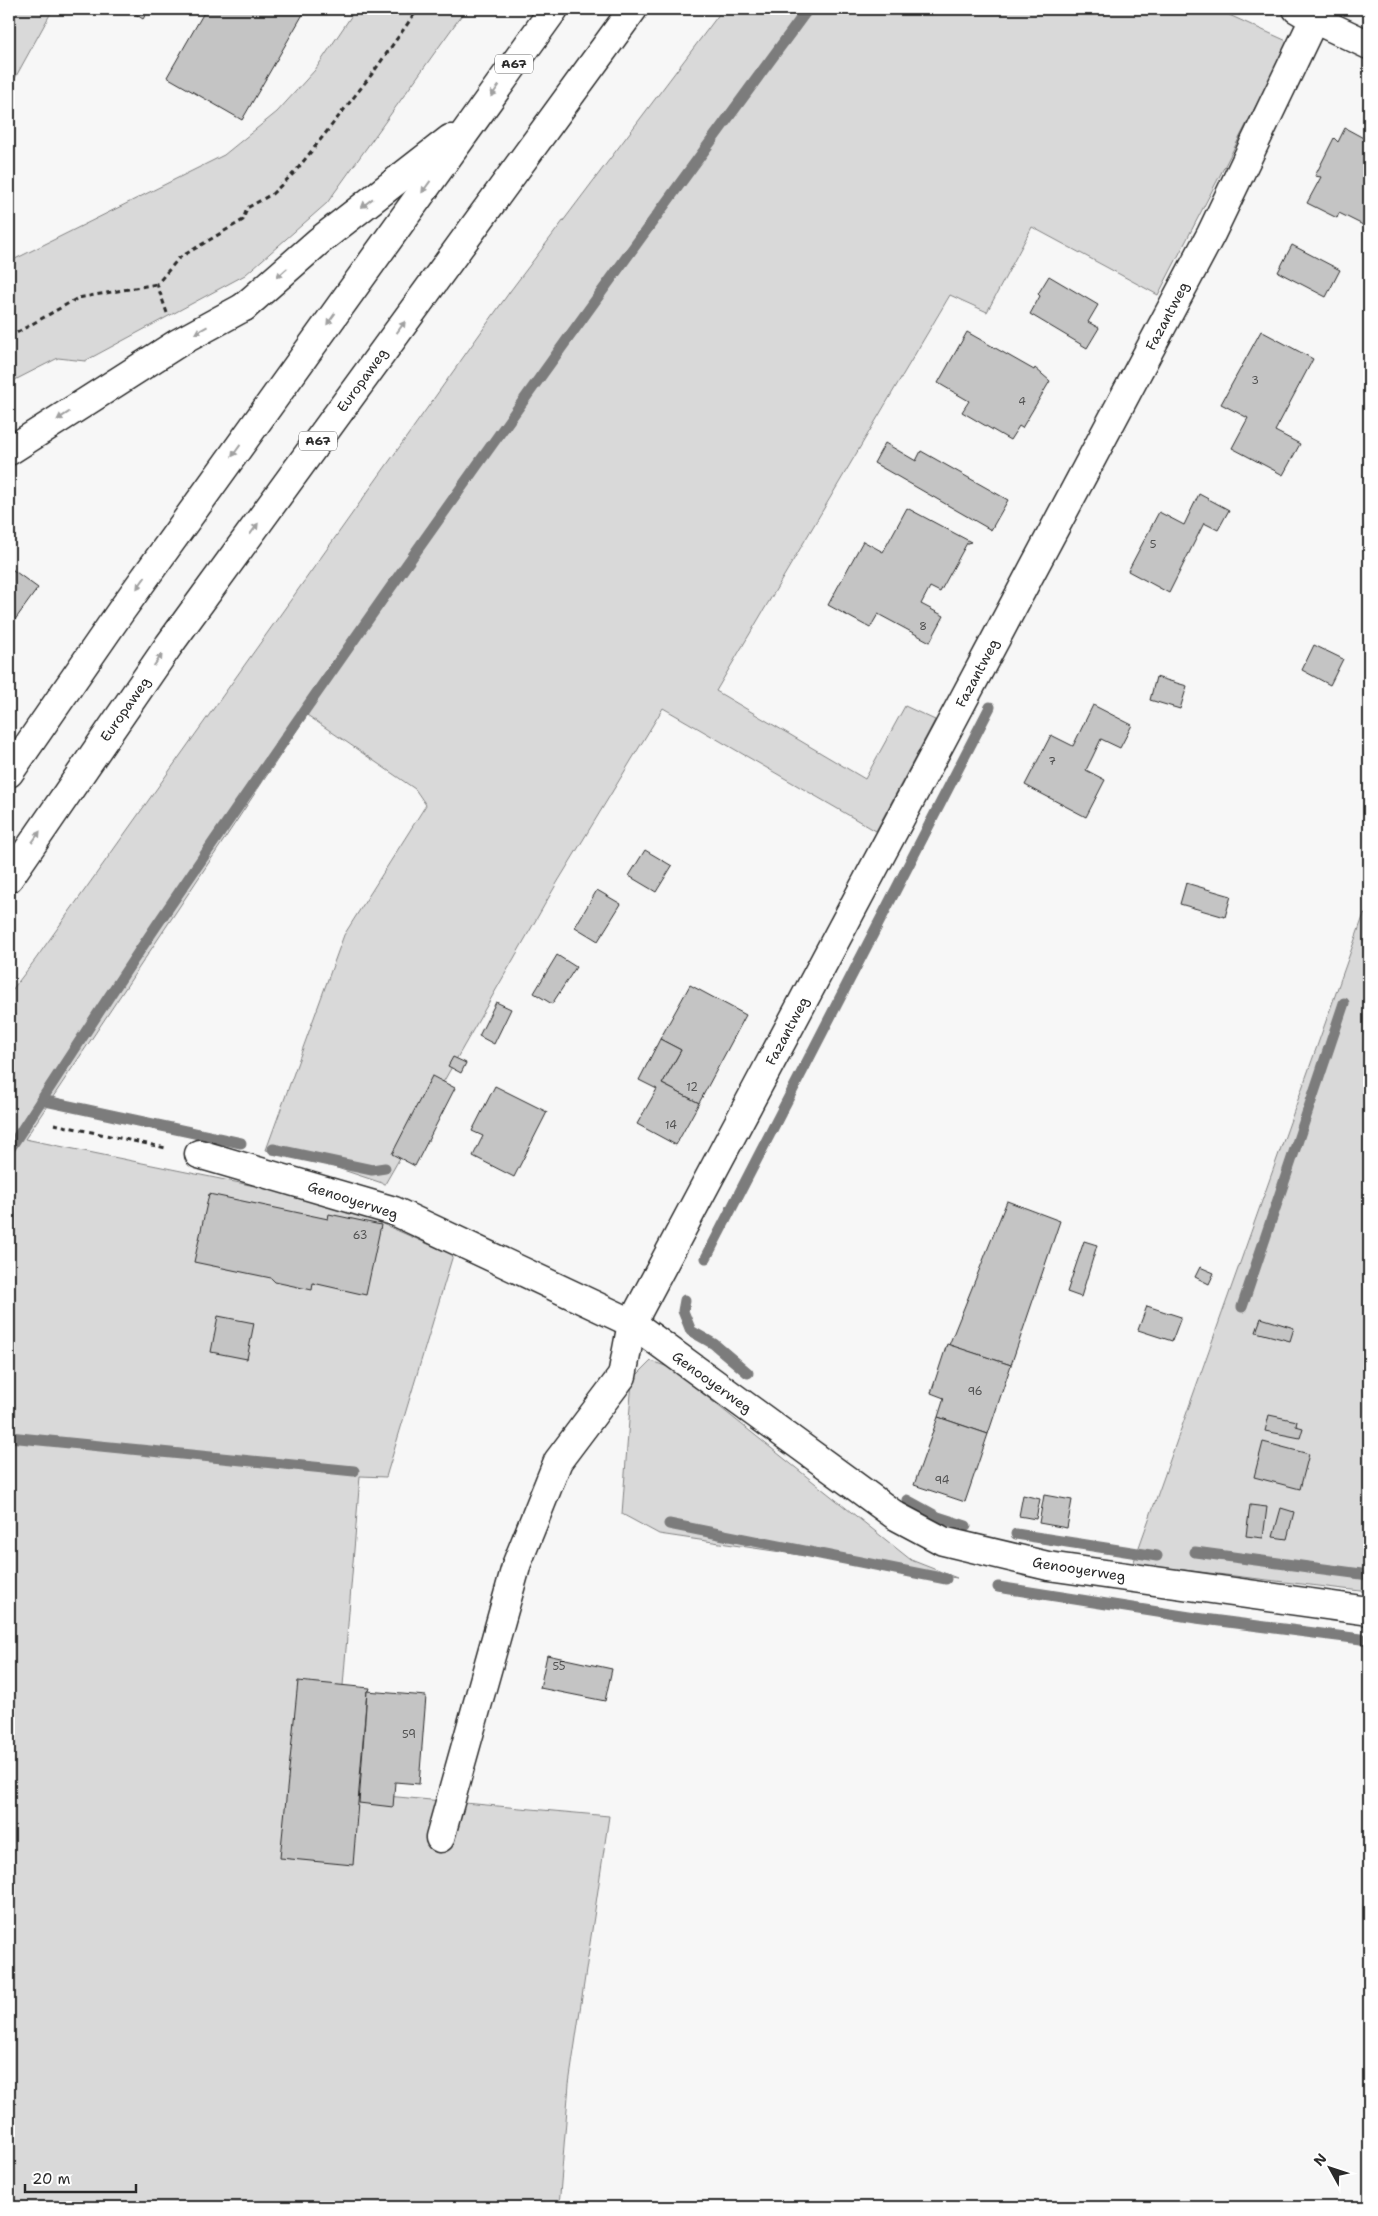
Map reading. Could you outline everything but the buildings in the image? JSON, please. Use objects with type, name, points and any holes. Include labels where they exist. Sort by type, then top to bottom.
[{"type":"main road","name":"A67","points":[[9,773],[121,611],[554,9]]},
{"type":"main road","name":"Europaweg","points":[[9,878],[169,645],[633,9]]},
{"type":"main road","points":[[1306,14],[1369,44]]},
{"type":"main road","name":"Fazantweg","points":[[440,1838],[517,1563],[558,1461],[622,1376],[632,1323],[1211,234],[1306,14]]},
{"type":"main road","name":"A67","points":[[9,451],[178,343],[244,307],[319,241],[474,119]]},
{"type":"main road","name":"Genooyerweg","points":[[199,1154],[394,1211],[632,1323],[896,1516],[942,1541],[1048,1566],[1369,1611]]},
{"type":"path","points":[[9,337],[78,298],[157,284],[179,258],[243,220],[246,208],[272,194],[296,172],[372,74],[418,9]]},
{"type":"path","points":[[157,284],[178,343]]},
{"type":"path","points":[[54,1124],[199,1154]]},
{"type":"shaded area","points":[[9,9],[53,9],[9,89]]},
{"type":"shaded area","points":[[356,9],[466,9],[327,203],[245,275],[85,361],[58,358],[9,383],[9,262],[224,155],[277,112],[315,70]]},
{"type":"shaded area","points":[[723,9],[1216,9],[1289,42],[1158,295],[1032,227],[987,312],[950,295],[716,691],[865,779],[905,706],[935,720],[876,831],[663,708],[557,883],[385,1184],[325,1164],[266,1150],[344,935],[426,805],[415,789],[307,715],[25,1139],[274,1190],[369,1218],[453,1255],[386,1477],[360,1476],[329,1859],[353,1793],[609,1816],[569,2084],[559,2207],[9,2207],[9,994],[511,290]]},
{"type":"shaded area","points":[[1364,914],[1369,916],[1369,1592],[1133,1564]]},
{"type":"shaded area","points":[[651,1361],[671,1368],[911,1560],[957,1578],[659,1534],[622,1514],[632,1380]]},
{"type":"waterway","points":[[9,1150],[147,940],[403,569],[808,9]]},
{"type":"waterway","points":[[706,1258],[990,707]]},
{"type":"waterway","points":[[1242,1307],[1344,1003]]},
{"type":"waterway","points":[[41,1100],[241,1143]]},
{"type":"waterway","points":[[273,1149],[372,1170],[385,1168]]},
{"type":"waterway","points":[[685,1300],[683,1311],[691,1331],[714,1344],[748,1373]]},
{"type":"waterway","points":[[9,1437],[354,1471]]},
{"type":"waterway","points":[[907,1500],[938,1517],[966,1526]]},
{"type":"waterway","points":[[669,1524],[946,1579]]},
{"type":"waterway","points":[[1016,1534],[1157,1556]]},
{"type":"waterway","points":[[1195,1552],[1369,1575]]},
{"type":"waterway","points":[[998,1587],[1196,1618],[1369,1640]]}]
